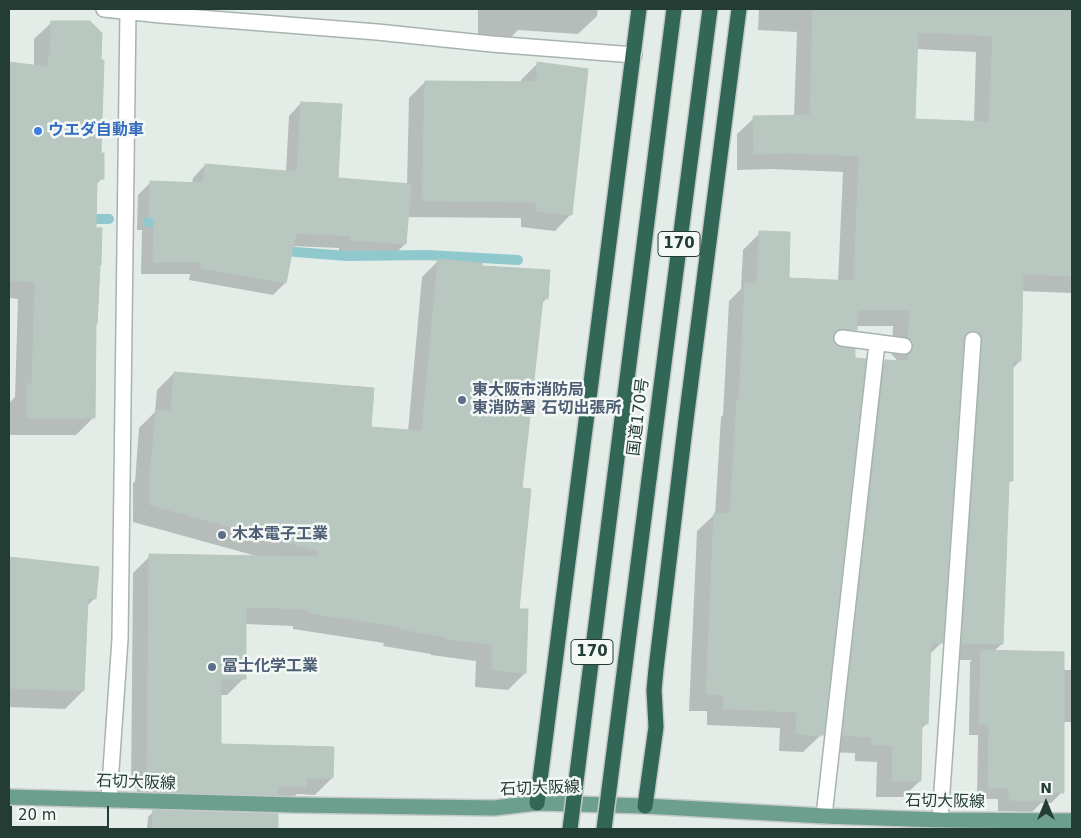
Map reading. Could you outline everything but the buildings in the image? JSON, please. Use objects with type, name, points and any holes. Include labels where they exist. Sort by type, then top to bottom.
[{"type":"highway","points":[[537,803],[639,9]]},
{"type":"highway","name":"国道170号","points":[[570,829],[674,9]]},
{"type":"highway","name":"国道170号","points":[[604,829],[710,9]]},
{"type":"highway","points":[[645,806],[656,727],[654,690],[657,660],[739,9]]},
{"type":"main road","name":"石切大阪線","points":[[9,797],[306,806],[494,808],[537,803],[645,806],[824,816],[940,820],[1072,821]]},
{"type":"street","points":[[104,9],[634,55]]},
{"type":"street","points":[[109,799],[120,639],[128,10]]},
{"type":"street","points":[[842,338],[904,346]]},
{"type":"street","points":[[940,820],[973,340]]},
{"type":"street","points":[[824,816],[877,343]]},
{"type":"waterway","points":[[82,219],[109,219]]},
{"type":"waterway","points":[[148,222],[168,224]]},
{"type":"waterway","points":[[279,249],[347,256],[427,255],[518,260]]},
{"type":"place","name":"ウエダ自動車","points":[[38,131]]},
{"type":"place","name":"東大阪市消防局 東消防署 石切出張所","points":[[462,400]]},
{"type":"place","name":"木本電子工業","points":[[222,535]]},
{"type":"place","name":"冨士化学工業","points":[[212,667]]}]
